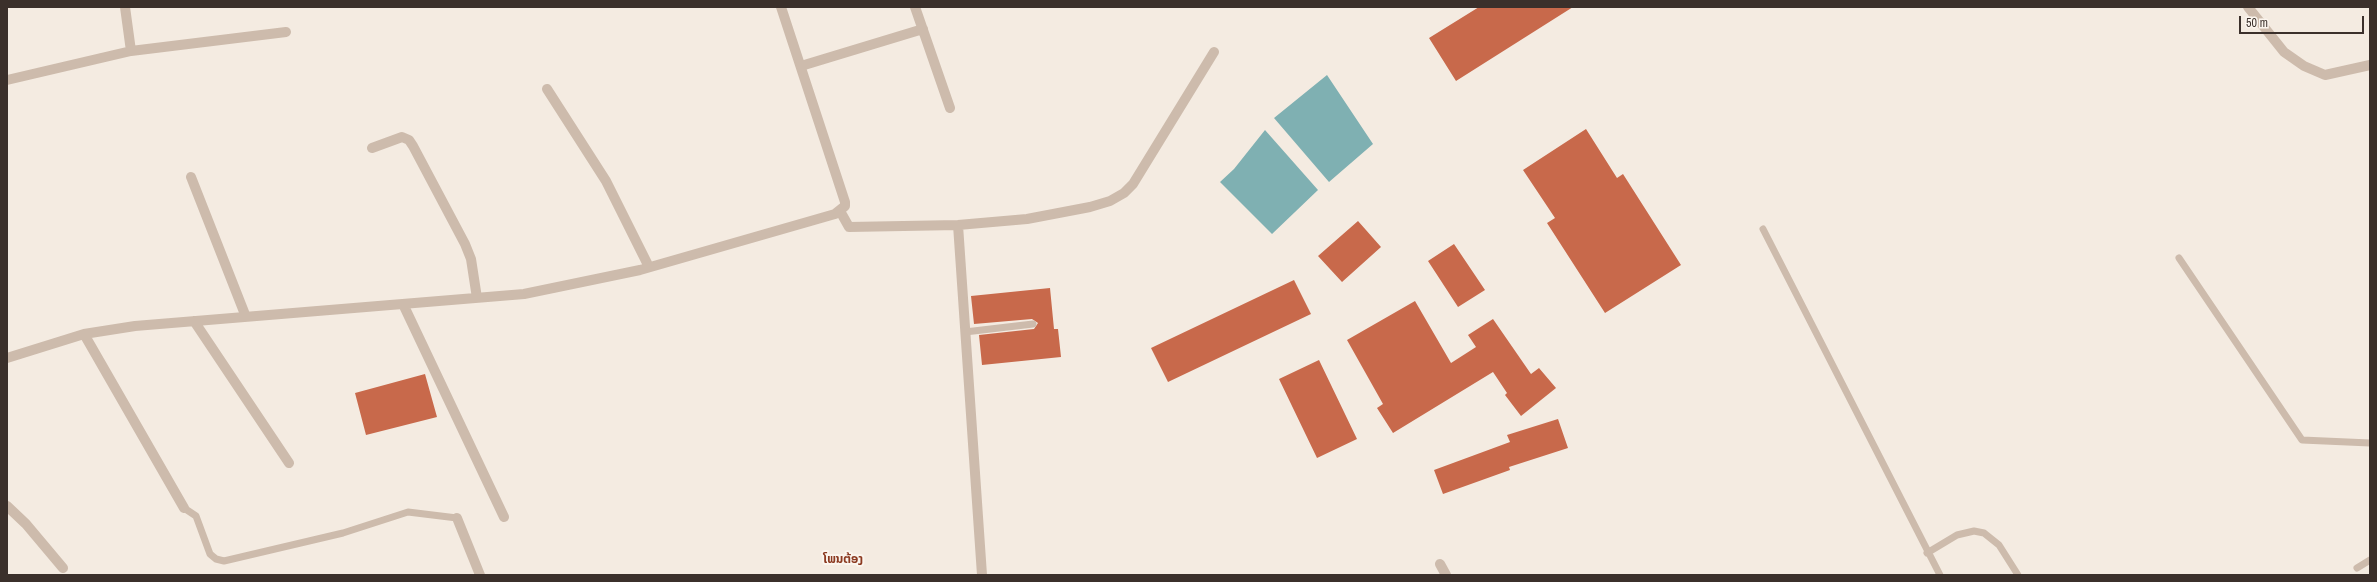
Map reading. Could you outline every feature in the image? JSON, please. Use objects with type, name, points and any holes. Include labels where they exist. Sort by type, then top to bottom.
[{"type":"street","points":[[124,7],[131,52]]},
{"type":"street","points":[[7,358],[84,334],[135,326],[524,294],[649,267],[840,212],[845,206],[845,202],[781,7]]},
{"type":"street","points":[[915,7],[950,108]]},
{"type":"street","points":[[2248,7],[2284,52],[2304,66],[2325,75],[2370,65]]},
{"type":"street","points":[[800,66],[923,29]]},
{"type":"street","points":[[7,80],[131,52],[286,32]]},
{"type":"street","points":[[840,212],[849,227],[958,226],[1027,219],[1110,200],[1124,193],[1142,170],[1214,52]]},
{"type":"street","points":[[548,89],[606,180],[649,267]]},
{"type":"street","points":[[372,148],[402,137],[413,146],[465,244],[471,259],[477,298]]},
{"type":"street","points":[[191,177],[246,317]]},
{"type":"street","points":[[958,226],[982,575]]},
{"type":"street","points":[[403,304],[504,517]]},
{"type":"street","points":[[194,321],[289,463]]},
{"type":"street","points":[[84,334],[184,508]]},
{"type":"street","points":[[7,506],[26,524],[63,568]]},
{"type":"street","points":[[457,518],[480,575]]},
{"type":"street","points":[[1440,564],[1446,575]]},
{"type":"lane","points":[[1763,229],[1927,553],[1940,575]]},
{"type":"lane","points":[[2178,258],[2302,440],[2370,443]]},
{"type":"lane","points":[[965,332],[1033,324]]},
{"type":"lane","points":[[184,508],[196,516],[210,554],[216,560],[224,561],[343,533],[408,512],[457,518]]},
{"type":"lane","points":[[1927,553],[1957,535],[1974,531],[1984,533],[1999,544],[2018,575]]},
{"type":"lane","points":[[2357,568],[2370,560]]},
{"type":"water","points":[[1327,75],[1373,144],[1329,182],[1274,118]]},
{"type":"water","points":[[1265,130],[1318,190],[1272,234],[1220,182],[1234,169]]},
{"type":"building","points":[[1479,7],[1573,7],[1456,81],[1429,38]]},
{"type":"building","points":[[1586,129],[1617,178],[1623,174],[1681,265],[1605,313],[1547,223],[1555,218],[1523,170]]},
{"type":"building","points":[[1358,221],[1381,247],[1342,282],[1318,256]]},
{"type":"building","points":[[1454,244],[1485,290],[1458,307],[1428,261]]},
{"type":"building","points":[[1294,280],[1311,314],[1168,382],[1151,348]]},
{"type":"building","points":[[1050,288],[1054,329],[1058,329],[1061,357],[982,365],[979,335],[1034,329],[1038,323],[1032,319],[974,324],[971,296]]},
{"type":"building","points":[[1415,301],[1451,363],[1476,347],[1468,335],[1493,319],[1531,374],[1539,368],[1556,388],[1521,416],[1505,395],[1507,393],[1493,372],[1393,433],[1377,408],[1383,404],[1347,340]]},
{"type":"building","points":[[1319,360],[1357,439],[1317,458],[1279,379]]},
{"type":"building","points":[[425,374],[437,417],[366,435],[355,393]]},
{"type":"building","points":[[1558,419],[1568,448],[1509,467],[1510,470],[1443,494],[1434,470],[1510,442],[1507,435]]},
{"type":"district","name":"ໂພນຕ້ອງ","points":[[843,560]]}]
